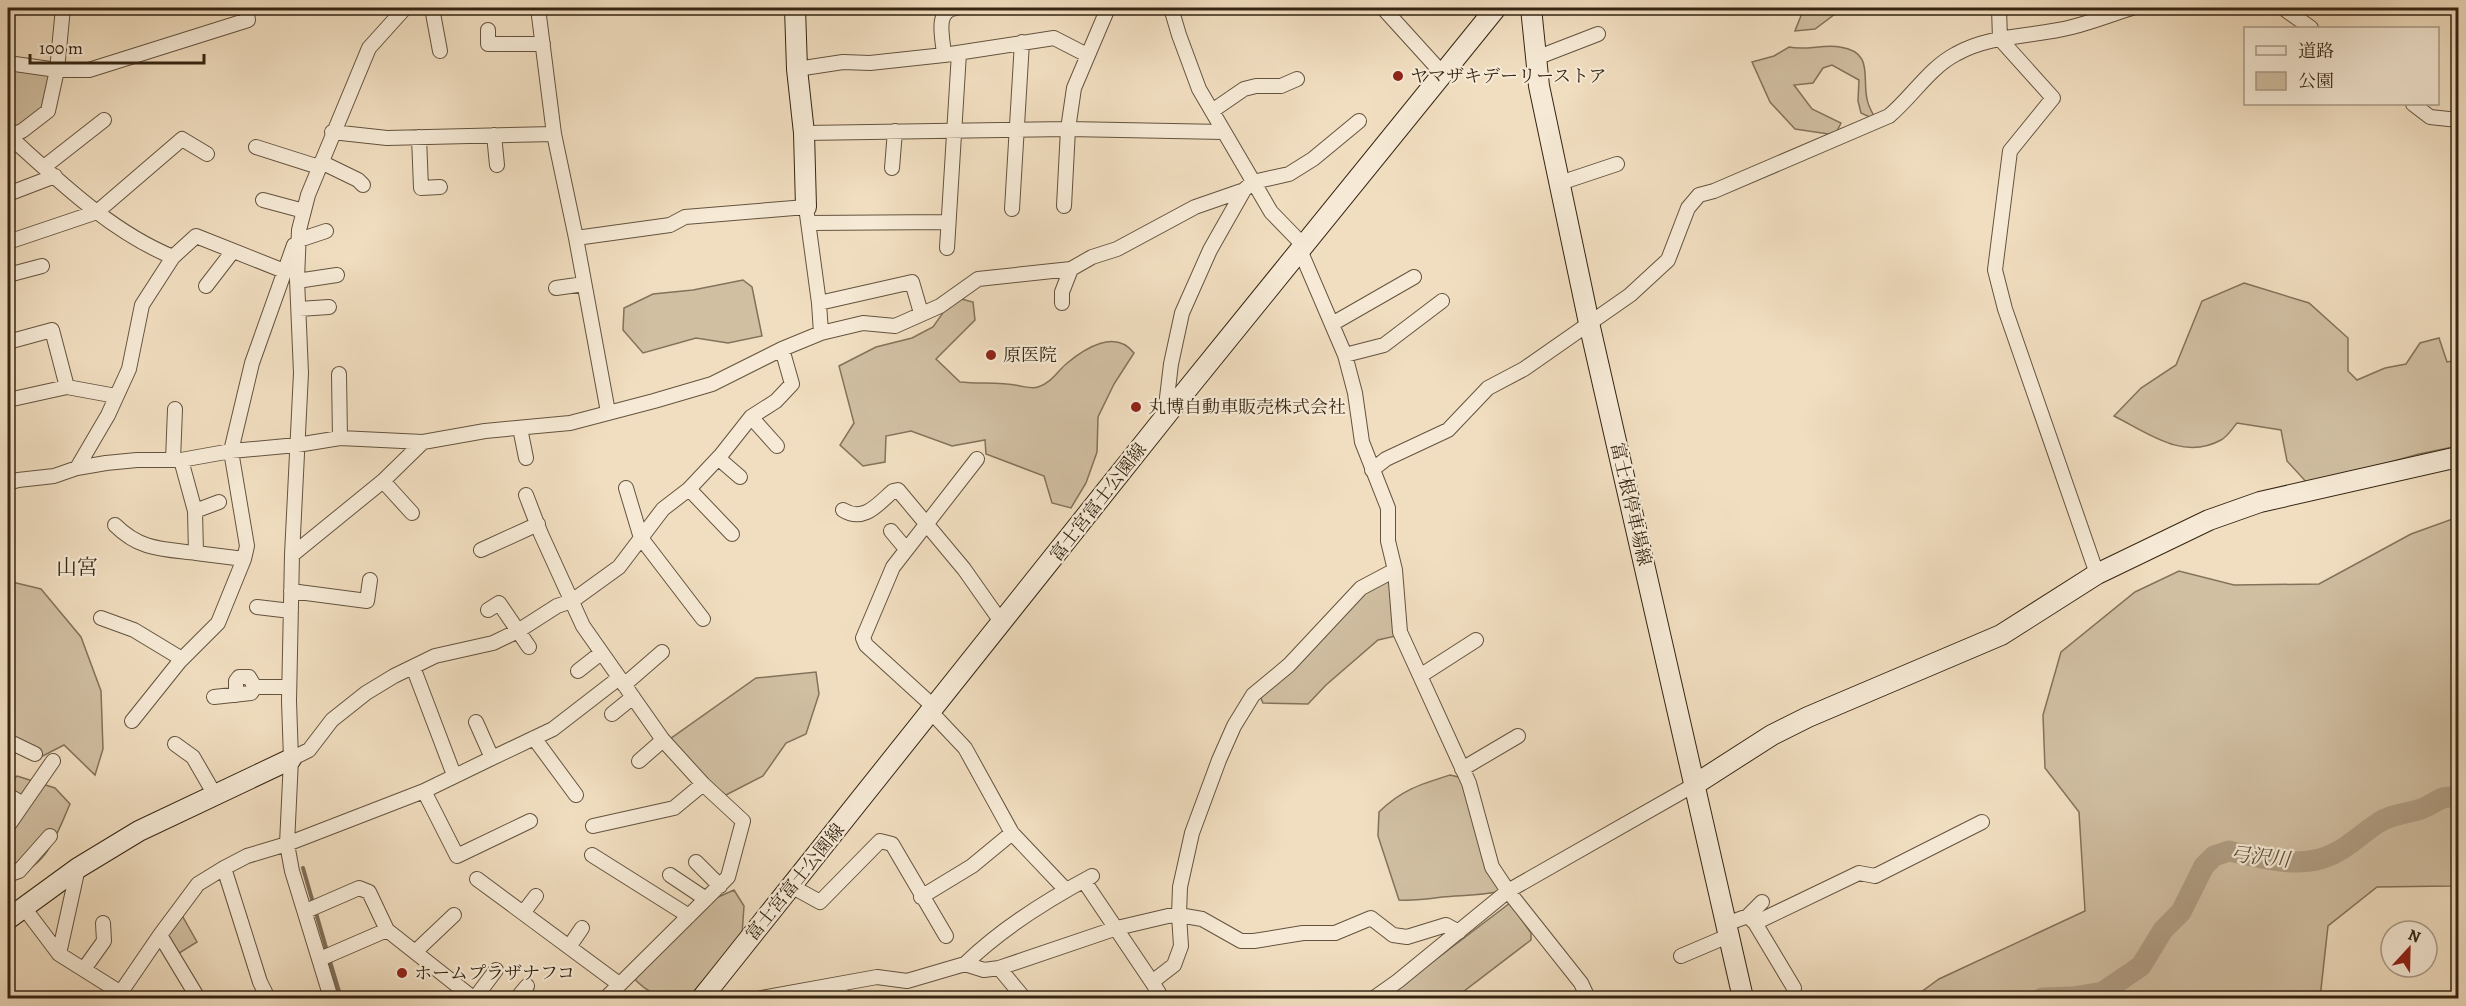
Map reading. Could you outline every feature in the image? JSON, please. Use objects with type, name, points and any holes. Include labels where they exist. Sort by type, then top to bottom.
[{"type":"main road","points":[[795,8],[807,215]]},
{"type":"main road","name":"富士宮富士公園線","points":[[702,999],[1168,413],[1496,8]]},
{"type":"main road","name":"富士根停車場線","points":[[1531,8],[1539,86],[1588,323],[1743,999]]},
{"type":"main road","points":[[1694,785],[1772,735],[1808,717],[2001,635],[2097,574],[2181,532],[2260,502],[2458,457]]},
{"type":"main road","points":[[13,914],[78,868],[138,831],[291,759]]},
{"type":"street","points":[[63,8],[57,70],[48,111],[10,141],[97,212],[155,250],[173,257]]},
{"type":"street","points":[[8,63],[57,70],[89,70],[248,20],[246,8]]},
{"type":"street","points":[[331,999],[324,957],[312,909],[292,871],[287,844],[291,759],[289,687],[292,555],[301,373],[297,281],[299,235],[304,211],[332,132],[369,48],[405,8]]},
{"type":"street","points":[[432,8],[440,51]]},
{"type":"street","points":[[538,8],[554,134],[608,412]]},
{"type":"street","points":[[944,55],[942,20],[949,8],[956,8]]},
{"type":"street","points":[[1064,206],[1068,129],[1074,88],[1108,8]]},
{"type":"street","points":[[1171,8],[1199,89],[1224,132],[1248,186],[1302,248],[1345,355],[1355,393],[1362,442],[1388,508],[1388,541],[1395,570],[1400,632],[1469,783],[1492,867],[1508,891],[1581,983],[1588,999]]},
{"type":"street","points":[[1383,8],[1442,73]]},
{"type":"street","points":[[1999,8],[2000,39],[2053,98],[2010,151],[1995,270],[2005,309],[2097,574]]},
{"type":"street","points":[[1372,470],[1386,459],[1448,430],[1488,388],[1524,369],[1630,295],[1668,260],[1688,208],[1699,195],[1714,191],[1889,116],[1905,103],[1938,66],[1956,53],[2000,39],[2071,27],[2133,8]]},
{"type":"street","points":[[2283,8],[2310,27]]},
{"type":"street","points":[[488,30],[488,44],[543,44]]},
{"type":"street","points":[[1536,58],[1598,34]]},
{"type":"street","points":[[797,69],[843,62],[870,63],[944,55],[1054,38],[1087,55]]},
{"type":"street","points":[[1012,209],[1022,42]]},
{"type":"street","points":[[946,249],[959,53]]},
{"type":"street","points":[[1212,111],[1244,89],[1256,86],[1281,86],[1297,79]]},
{"type":"street","points":[[2414,105],[2430,117],[2458,120]]},
{"type":"street","points":[[8,194],[50,172],[104,120]]},
{"type":"street","points":[[8,483],[54,476],[77,468],[116,462],[177,460],[340,438],[423,442],[485,431],[570,423],[712,384],[782,349],[821,333],[863,323],[895,327],[940,306],[978,279],[1071,269],[1092,257],[1117,249],[1195,207],[1248,186],[1289,174],[1301,164],[1313,159],[1359,121]]},
{"type":"street","points":[[804,133],[1068,129],[1224,132]]},
{"type":"street","points":[[892,168],[895,131]]},
{"type":"street","points":[[332,132],[387,138],[554,134]]},
{"type":"street","points":[[494,135],[497,165]]},
{"type":"street","points":[[419,137],[421,188],[440,187]]},
{"type":"street","points":[[8,242],[97,212],[182,139],[207,154]]},
{"type":"street","points":[[256,147],[320,165],[358,180],[363,186]]},
{"type":"street","points":[[1560,183],[1617,164]]},
{"type":"street","points":[[1168,413],[1166,406],[1170,374],[1182,313],[1210,250],[1248,186]]},
{"type":"street","points":[[263,200],[304,211]]},
{"type":"street","points":[[576,238],[670,225],[685,217],[807,215],[947,222]]},
{"type":"street","points":[[807,215],[821,333]]},
{"type":"street","points":[[299,235],[326,231]]},
{"type":"street","points":[[132,721],[182,659],[218,623],[244,559],[247,546],[231,451],[252,363],[299,235]]},
{"type":"street","points":[[77,468],[129,369],[142,305],[173,257],[196,236],[284,271]]},
{"type":"street","points":[[206,286],[233,251]]},
{"type":"street","points":[[8,273],[42,266]]},
{"type":"street","points":[[1062,303],[1062,292],[1071,269]]},
{"type":"street","points":[[297,281],[337,275]]},
{"type":"street","points":[[1332,324],[1414,277]]},
{"type":"street","points":[[819,303],[912,282],[921,313]]},
{"type":"street","points":[[556,288],[584,284]]},
{"type":"street","points":[[1345,355],[1384,345],[1442,301]]},
{"type":"street","points":[[299,309],[329,307]]},
{"type":"street","points":[[8,342],[52,330],[67,387]]},
{"type":"street","points":[[291,759],[309,750],[333,720],[366,693],[435,656],[493,643],[518,631],[557,606],[572,601],[619,567],[663,509],[689,489],[751,417],[776,401],[792,384],[782,349]]},
{"type":"street","points":[[339,374],[340,438]]},
{"type":"street","points":[[8,400],[67,387],[116,396]]},
{"type":"street","points":[[175,409],[177,460],[195,511],[196,553]]},
{"type":"street","points":[[751,417],[777,446]]},
{"type":"street","points":[[520,428],[526,458]]},
{"type":"street","points":[[292,555],[383,481],[423,442]]},
{"type":"street","points":[[718,458],[740,477]]},
{"type":"street","points":[[977,459],[893,567],[863,638],[866,645],[932,710],[965,748],[1012,833],[1066,890]]},
{"type":"street","points":[[383,481],[412,513]]},
{"type":"street","points":[[626,488],[641,538],[703,619]]},
{"type":"street","points":[[689,489],[732,534]]},
{"type":"street","points":[[843,510],[850,515],[866,514],[893,491],[898,490],[928,523],[973,580],[1002,623]]},
{"type":"street","points":[[526,495],[583,626],[663,740],[703,784],[743,821],[728,877],[606,999]]},
{"type":"street","points":[[195,511],[219,502]]},
{"type":"street","points":[[481,550],[538,524]]},
{"type":"street","points":[[115,525],[128,538],[157,549],[244,559]]},
{"type":"street","points":[[891,531],[906,549]]},
{"type":"street","points":[[1152,982],[1174,965],[1181,946],[1180,887],[1192,833],[1234,726],[1253,695],[1289,665],[1361,588],[1395,570]]},
{"type":"street","points":[[291,591],[367,601],[370,580]]},
{"type":"street","points":[[488,610],[499,603],[529,648]]},
{"type":"street","points":[[257,607],[291,611]]},
{"type":"street","points":[[101,618],[134,630],[182,659]]},
{"type":"street","points":[[1420,676],[1476,640]]},
{"type":"street","points":[[13,914],[60,954],[125,995],[160,934],[198,884],[248,856],[287,844],[424,791],[554,729],[662,652]]},
{"type":"street","points":[[578,671],[602,653]]},
{"type":"street","points":[[413,667],[454,775]]},
{"type":"street","points":[[214,697],[250,693],[255,687],[289,687]]},
{"type":"street","points":[[612,714],[633,697]]},
{"type":"street","points":[[476,722],[492,758]]},
{"type":"street","points":[[1462,769],[1518,736]]},
{"type":"street","points":[[534,738],[576,795]]},
{"type":"street","points":[[639,761],[663,740]]},
{"type":"street","points":[[8,741],[35,754]]},
{"type":"street","points":[[175,744],[193,757],[215,795]]},
{"type":"street","points":[[8,826],[53,761]]},
{"type":"street","points":[[593,826],[674,808],[703,784]]},
{"type":"street","points":[[1374,999],[1508,891],[1694,785]]},
{"type":"street","points":[[424,791],[457,856],[530,821]]},
{"type":"street","points":[[8,795],[23,804]]},
{"type":"street","points":[[1681,956],[1727,930],[1859,873],[1875,876],[1982,822]]},
{"type":"street","points":[[921,897],[972,866],[1012,833]]},
{"type":"street","points":[[8,875],[19,871],[50,836]]},
{"type":"street","points":[[791,886],[819,902],[880,841],[892,844],[921,897],[946,936]]},
{"type":"street","points":[[592,855],[689,916]]},
{"type":"street","points":[[696,862],[720,886]]},
{"type":"street","points":[[60,954],[78,868]]},
{"type":"street","points":[[224,868],[260,982],[268,999]]},
{"type":"street","points":[[670,875],[706,899]]},
{"type":"street","points":[[477,879],[619,984]]},
{"type":"street","points":[[761,999],[876,977],[907,981],[965,964],[987,943],[1066,890],[1088,879],[1162,999]]},
{"type":"street","points":[[312,909],[359,888],[369,892],[387,930],[474,999],[496,970]]},
{"type":"street","points":[[523,913],[536,896]]},
{"type":"street","points":[[1752,920],[1762,902]]},
{"type":"street","points":[[415,952],[454,915]]},
{"type":"street","points":[[965,964],[984,970],[999,968],[1117,928],[1179,915],[1202,919],[1241,941],[1254,942],[1304,933],[1335,933],[1371,918],[1393,935],[1407,937],[1446,925],[1459,932]]},
{"type":"street","points":[[1752,920],[1794,988]]},
{"type":"street","points":[[84,969],[104,941],[103,923]]},
{"type":"street","points":[[569,947],[582,928]]},
{"type":"street","points":[[324,957],[387,930]]},
{"type":"street","points":[[160,934],[198,999]]},
{"type":"street","points":[[999,968],[1024,999]]},
{"type":"street","points":[[836,985],[845,999]]},
{"type":"street","points":[[517,999],[527,986]]},
{"type":"green space","points":[[1804,8],[1843,8],[1815,29],[1795,31]]},
{"type":"green space","points":[[1834,46],[1858,54],[1864,67],[1868,102],[1876,120],[1861,113],[1858,101],[1859,80],[1832,65],[1823,68],[1813,83],[1794,85],[1812,109],[1841,123],[1835,135],[1795,129],[1770,102],[1752,62],[1774,56],[1789,47]]},
{"type":"green space","points":[[10,64],[57,70],[48,111],[8,136],[8,90]]},
{"type":"green space","points":[[743,280],[752,287],[762,336],[728,343],[696,338],[643,353],[623,330],[624,308],[653,294],[693,290]]},
{"type":"green space","points":[[2244,283],[2309,303],[2348,338],[2348,371],[2357,380],[2385,368],[2406,364],[2420,343],[2439,338],[2447,362],[2458,360],[2458,446],[2419,454],[2309,485],[2287,461],[2281,430],[2237,423],[2221,440],[2207,446],[2193,448],[2153,437],[2114,416],[2141,388],[2176,365],[2202,301]]},
{"type":"green space","points":[[954,297],[973,302],[975,320],[936,359],[960,382],[1036,388],[1050,380],[1082,352],[1100,343],[1118,342],[1134,353],[1114,384],[1098,417],[1097,452],[1086,483],[1071,508],[1052,503],[1044,476],[986,454],[985,440],[952,446],[911,431],[886,436],[885,462],[863,466],[840,445],[854,423],[839,366],[876,347],[912,338],[933,327]]},
{"type":"green space","points":[[2458,517],[2458,883],[2451,886],[2377,887],[2328,926],[2320,998],[2153,998],[2156,996],[2151,998],[1913,998],[1939,979],[2085,911],[2079,812],[2045,768],[2043,715],[2061,652],[2135,592],[2179,571],[2234,585],[2319,584],[2411,534]]},
{"type":"green space","points":[[1390,579],[1396,636],[1378,640],[1326,685],[1308,704],[1263,703],[1259,694],[1367,590]]},
{"type":"green space","points":[[8,581],[41,589],[81,637],[101,691],[103,749],[95,775],[64,745],[35,760],[8,743]]},
{"type":"green space","points":[[816,672],[819,694],[806,734],[786,743],[763,776],[722,797],[670,739],[756,678]]},
{"type":"green space","points":[[1450,775],[1463,778],[1505,890],[1482,894],[1399,900],[1378,836],[1379,812],[1395,798],[1412,789]]},
{"type":"green space","points":[[17,776],[55,788],[70,804],[54,840],[41,859],[32,867],[8,878],[8,786]]},
{"type":"green space","points":[[734,890],[744,906],[742,935],[688,998],[657,995],[638,983],[632,976],[716,898]]},
{"type":"green space","points":[[1510,903],[1531,933],[1531,940],[1455,998],[1385,998]]},
{"type":"green space","points":[[179,910],[197,942],[173,957],[160,935]]},
{"type":"waterway","name":"弓沢川","points":[[2042,998],[2073,997],[2103,992],[2141,966],[2163,930],[2181,912],[2204,866],[2214,856],[2229,851],[2285,862],[2320,859],[2343,848],[2388,818],[2421,809],[2443,798],[2458,798]]},
{"type":"waterway","points":[[303,868],[327,951]]},
{"type":"waterway","points":[[329,958],[341,998]]},
{"type":"place","name":"ヤマザキデーリーストア","points":[[1398,76]]},
{"type":"place","name":"原医院","points":[[991,355]]},
{"type":"place","name":"丸博自動車販売株式会社","points":[[1136,407]]},
{"type":"place","name":"ホームプラザナフコ","points":[[402,973]]},
{"type":"district","name":"山宮","points":[[77,567]]}]
